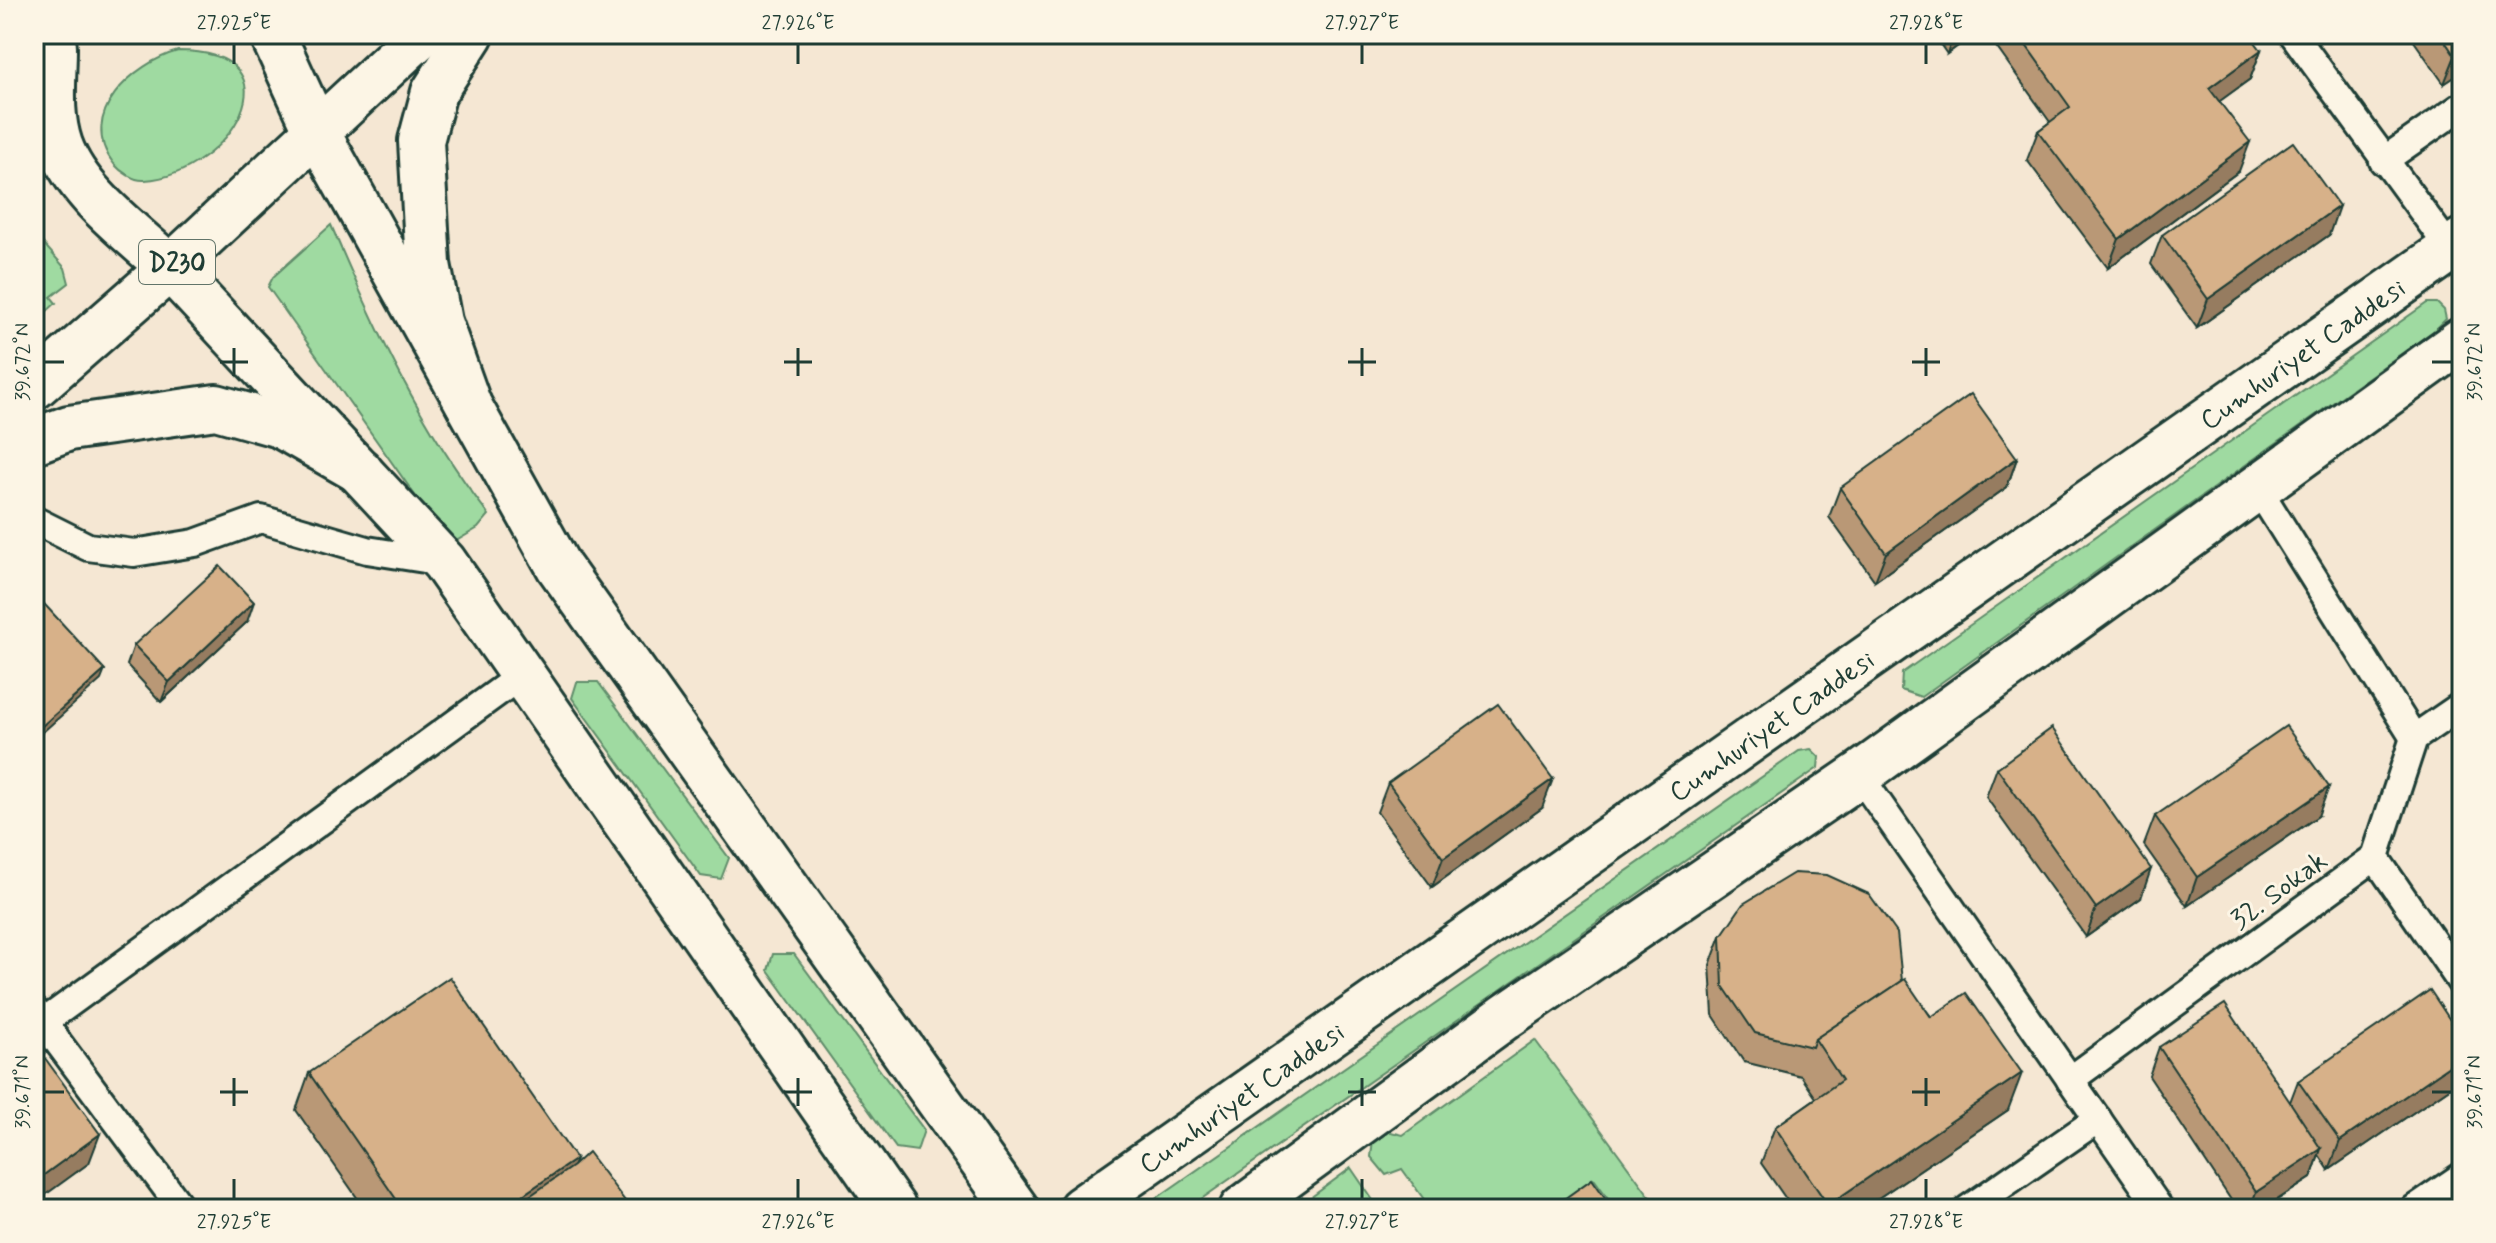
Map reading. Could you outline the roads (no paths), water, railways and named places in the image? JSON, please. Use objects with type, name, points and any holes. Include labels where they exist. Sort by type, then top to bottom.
[{"type":"main road","points":[[272,34],[318,134],[559,567],[1016,1209]]},
{"type":"main road","name":"D230","points":[[34,387],[318,134],[422,34]]},
{"type":"main road","points":[[468,403],[439,322],[428,264],[421,141],[434,92],[471,34]]},
{"type":"main road","points":[[49,68],[60,145],[73,171],[170,268],[444,562],[893,1209]]},
{"type":"main road","name":"Cumhuriyet Caddesi","points":[[1081,1209],[2458,252]]},
{"type":"main road","points":[[1242,1209],[1505,1017],[1859,775],[2462,340]]},
{"type":"main road","points":[[34,441],[69,428],[216,407],[280,425],[360,471]]},
{"type":"lane","points":[[2293,34],[2383,161],[2458,252]]},
{"type":"lane","points":[[2383,161],[2462,106]]},
{"type":"lane","points":[[2257,487],[2414,738]]},
{"type":"lane","points":[[34,520],[88,547],[134,553],[195,543],[261,519],[367,550],[444,562]]},
{"type":"lane","points":[[182,1209],[39,1016],[523,674]]},
{"type":"lane","points":[[2462,705],[2414,738],[2375,857],[2462,984]]},
{"type":"lane","points":[[1859,775],[2160,1209]]},
{"type":"lane","name":"32. Sokak","points":[[2070,1080],[2375,857]]},
{"type":"lane","points":[[1968,1209],[2098,1119]]},
{"type":"lane","points":[[2414,1209],[2462,1176]]}]
